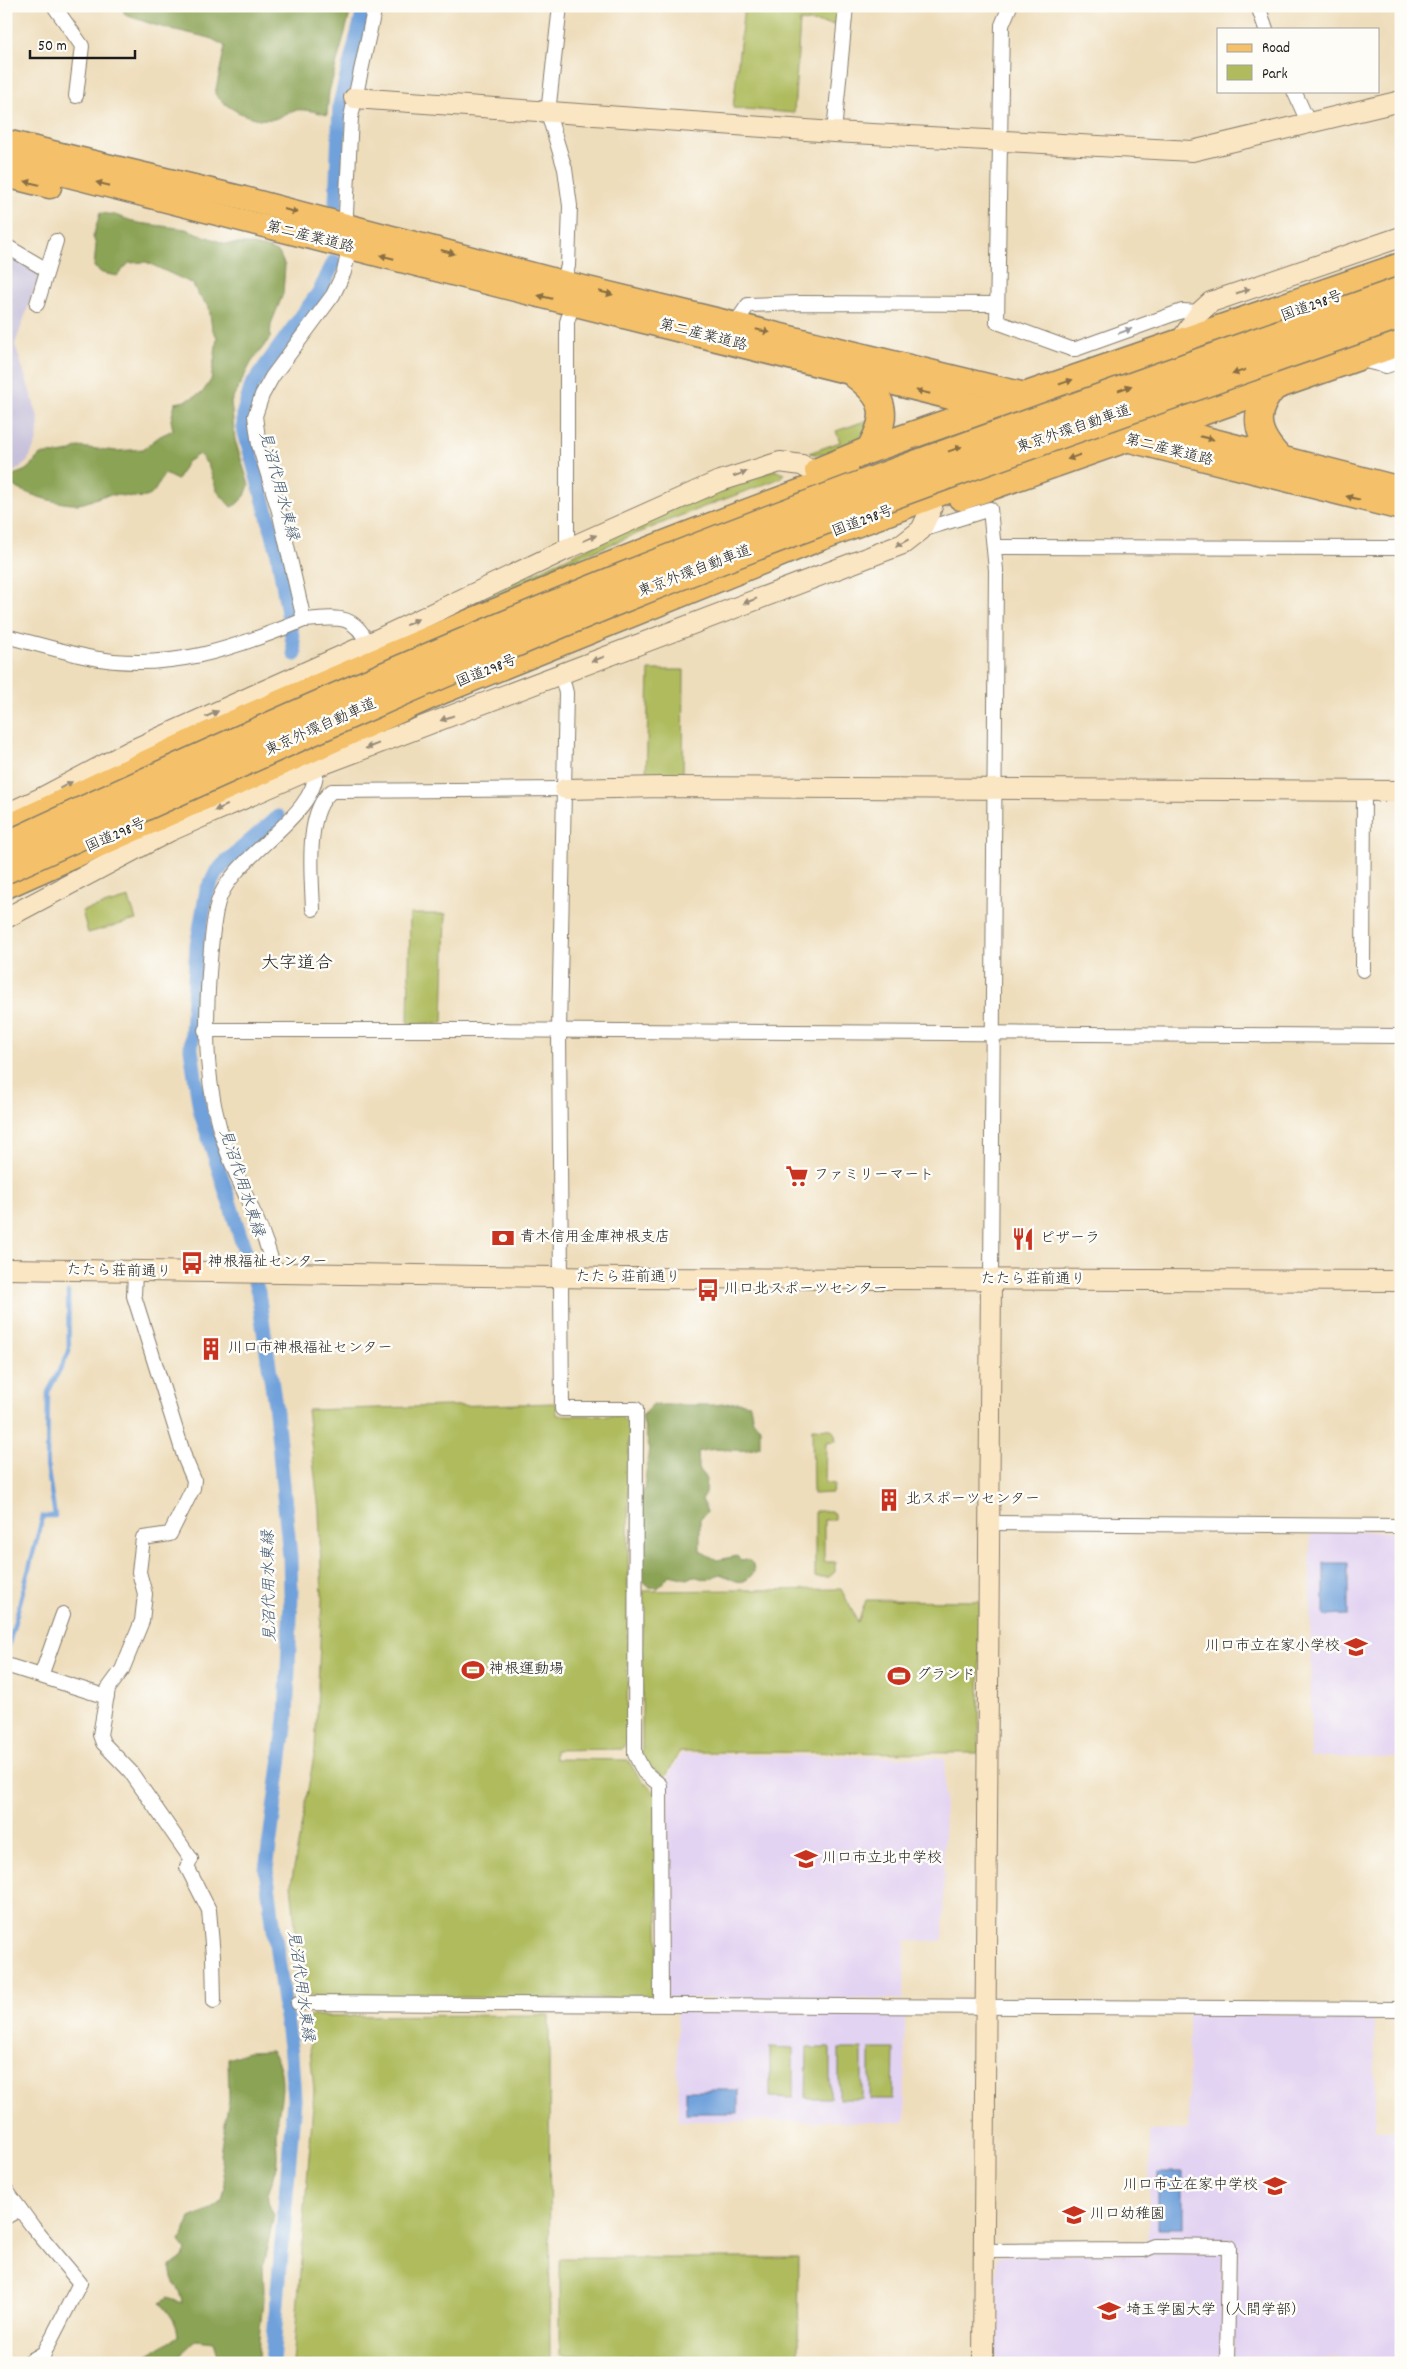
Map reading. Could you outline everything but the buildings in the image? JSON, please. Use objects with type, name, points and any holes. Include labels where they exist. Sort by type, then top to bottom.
[{"type":"highway","points":[[518,602],[604,558],[869,450],[1401,266]]},
{"type":"highway","name":"国道298号","points":[[1223,340],[1401,275]]},
{"type":"highway","name":"東京外環自動車道","points":[[6,845],[242,737],[614,579],[962,446],[1401,290]]},
{"type":"highway","name":"東京外環自動車道","points":[[6,870],[438,676],[622,600],[968,467],[1401,315]]},
{"type":"highway","points":[[539,651],[739,580],[932,507],[1160,426],[1401,331]]},
{"type":"highway","points":[[1268,382],[1354,358],[1401,342]]},
{"type":"highway","points":[[855,375],[871,386],[878,395],[882,407],[883,420],[879,434],[869,450]]},
{"type":"highway","points":[[1268,382],[1258,417],[1266,444],[1278,456]]},
{"type":"highway","points":[[6,829],[237,722],[518,602],[790,496],[922,449]]},
{"type":"highway","name":"国道298号","points":[[6,885],[362,725],[539,651],[818,538],[976,480]]},
{"type":"main road","points":[[6,126],[147,161],[216,183],[244,198]]},
{"type":"main road","name":"第二産業道路","points":[[6,141],[244,198],[347,236],[573,303],[988,409],[1124,439],[1401,509]]},
{"type":"main road","name":"第二産業道路","points":[[6,160],[269,227],[347,236],[563,282],[1160,426],[1401,488]]},
{"type":"main road","points":[[6,176],[123,205],[210,223],[269,227]]},
{"type":"street","points":[[54,6],[82,46],[76,96]]},
{"type":"street","points":[[304,620],[279,511],[259,444],[256,416],[262,395],[272,377],[334,295],[344,272],[351,117],[375,6]]},
{"type":"street","points":[[560,6],[548,113],[565,169],[570,206],[568,266],[563,282]]},
{"type":"street","points":[[834,132],[846,6]]},
{"type":"street","points":[[1010,6],[1002,25],[997,322],[1071,349],[1076,349],[1182,311],[1200,312]]},
{"type":"street","points":[[1258,6],[1266,28]]},
{"type":"street","points":[[1294,92],[1309,124]]},
{"type":"street","points":[[354,98],[834,132],[1192,151],[1401,101]]},
{"type":"street","points":[[1179,343],[1200,312],[1211,302],[1401,237]]},
{"type":"street","points":[[37,304],[56,241]]},
{"type":"street","points":[[6,246],[47,270]]},
{"type":"street","points":[[567,549],[567,322],[573,303]]},
{"type":"street","points":[[735,324],[748,305],[799,303],[997,304]]},
{"type":"street","points":[[1354,358],[1386,366],[1401,361]]},
{"type":"street","points":[[6,814],[41,798],[132,750],[372,652],[567,549],[717,482],[768,464],[788,462],[802,465],[815,472]]},
{"type":"street","points":[[921,530],[932,507]]},
{"type":"street","points":[[6,904],[413,722],[561,673],[903,544],[921,530],[990,509],[996,570],[983,2363]]},
{"type":"street","points":[[994,547],[1401,548]]},
{"type":"street","points":[[6,636],[90,657],[146,662],[200,657],[246,644],[304,620],[342,619],[355,624],[362,631],[372,652]]},
{"type":"street","points":[[561,673],[566,693],[560,1030],[562,1409],[636,1409],[635,1754],[644,1772],[660,1785],[661,2004]]},
{"type":"street","points":[[270,1275],[271,1254],[225,1148],[214,1104],[205,1030],[211,943],[218,901],[228,880],[287,822],[307,798],[314,785],[316,767]]},
{"type":"street","points":[[312,909],[311,832],[326,795],[332,791],[662,787],[1401,791]]},
{"type":"street","points":[[1363,970],[1364,791]]},
{"type":"street","points":[[6,806],[41,798]]},
{"type":"street","points":[[6,918],[170,831]]},
{"type":"street","points":[[205,1030],[993,1032],[1401,1036]]},
{"type":"street","name":"たたら荘前通り","points":[[6,1269],[270,1275],[561,1278],[1401,1281]]},
{"type":"street","points":[[136,1272],[134,1296],[185,1459],[194,1480],[193,1488],[170,1534],[143,1538],[139,1572],[145,1594],[142,1621],[122,1670],[108,1689],[100,1735],[103,1743],[130,1771],[191,1859],[187,1867],[209,1910],[214,2001]]},
{"type":"street","points":[[990,1523],[1401,1526]]},
{"type":"street","points":[[41,1676],[63,1614]]},
{"type":"street","points":[[6,1665],[107,1697]]},
{"type":"street","points":[[298,2003],[986,2005],[1401,2009]]},
{"type":"street","points":[[6,2190],[80,2283],[43,2358],[28,2363]]},
{"type":"street","points":[[6,2217],[20,2209]]},
{"type":"street","points":[[984,2251],[1144,2250],[1154,2246],[1228,2247],[1227,2363]]},
{"type":"shaded area","points":[[6,251],[41,271],[15,344],[39,420],[37,441],[27,462],[15,471],[6,474]]},
{"type":"shaded area","name":"川口市立在家小学校","points":[[1318,1531],[1401,1532],[1401,1758],[1311,1757],[1310,1536]]},
{"type":"shaded area","name":"川口市立北中学校","points":[[681,1754],[945,1758],[943,1941],[905,1941],[904,1999],[667,1998],[668,1777]]},
{"type":"shaded area","points":[[677,2010],[905,2011],[905,2122],[678,2121]]},
{"type":"shaded area","name":"川口市立在家中学校","points":[[1189,2013],[1375,2016],[1375,2130],[1401,2132],[1401,2359],[1235,2360],[1232,2355],[1234,2240],[1148,2240],[1150,2131],[1188,2130]]},
{"type":"shaded area","name":"埼玉学園大学（人間学部）","points":[[1154,2252],[1223,2253],[1221,2363],[997,2363],[996,2260],[1000,2255]]},
{"type":"green space","points":[[122,6],[352,6],[329,92],[327,115],[308,110],[296,110],[274,119],[258,119],[234,110],[215,94],[225,46],[210,38],[158,26],[125,15]]},
{"type":"green space","points":[[744,6],[842,6],[840,25],[800,21],[794,113],[733,108]]},
{"type":"green space","points":[[100,213],[115,215],[138,223],[186,229],[226,244],[248,244],[267,248],[279,253],[285,266],[283,294],[271,324],[270,338],[251,363],[231,402],[235,440],[249,485],[245,496],[231,507],[217,491],[208,465],[199,454],[187,462],[177,480],[165,474],[155,491],[146,497],[108,495],[78,504],[70,504],[32,495],[9,483],[9,476],[29,468],[43,454],[66,453],[78,447],[117,451],[143,449],[160,436],[173,430],[171,420],[175,403],[185,401],[202,393],[211,380],[217,337],[212,329],[209,307],[198,295],[193,284],[146,262],[129,263],[117,276],[102,273],[94,267],[96,245],[93,237]]},
{"type":"green space","points":[[874,418],[863,434],[848,447],[829,454],[809,453],[840,442],[836,431]]},
{"type":"green space","points":[[774,470],[785,474],[781,478],[677,517],[554,568],[416,638],[387,642],[691,500]]},
{"type":"green space","points":[[649,670],[684,670],[683,781],[646,780]]},
{"type":"green space","points":[[129,898],[136,920],[88,933],[82,911]]},
{"type":"green space","points":[[410,914],[446,914],[443,1023],[408,1024]]},
{"type":"green space","points":[[738,1402],[750,1404],[753,1421],[760,1427],[760,1447],[745,1450],[714,1449],[698,1452],[699,1469],[706,1477],[705,1495],[702,1499],[707,1512],[700,1519],[700,1551],[717,1560],[737,1556],[741,1560],[747,1559],[753,1564],[754,1572],[741,1582],[719,1574],[707,1580],[693,1576],[687,1579],[669,1575],[658,1588],[649,1587],[642,1581],[639,1562],[643,1535],[640,1497],[644,1490],[649,1447],[642,1416],[652,1405],[715,1405]]},
{"type":"green space","name":"神根運動場","points":[[556,1403],[557,1415],[620,1416],[629,1424],[627,1741],[622,1749],[555,1750],[555,1759],[628,1760],[638,1776],[656,1794],[659,1991],[647,1999],[302,1996],[291,1884],[315,1750],[322,1599],[319,1510],[307,1410]]},
{"type":"green space","points":[[812,1428],[831,1429],[835,1434],[836,1441],[826,1442],[825,1483],[835,1484],[832,1493],[813,1494]]},
{"type":"green space","points":[[815,1511],[831,1511],[835,1514],[835,1520],[824,1520],[824,1562],[835,1562],[835,1572],[829,1577],[815,1577]]},
{"type":"green space","points":[[841,1589],[858,1622],[866,1600],[980,1601],[979,1753],[679,1752],[665,1778],[642,1761],[642,1591]]},
{"type":"green space","points":[[549,2015],[550,2363],[293,2363],[314,2091],[307,2016]]},
{"type":"green space","points":[[770,2047],[793,2048],[793,2098],[770,2097]]},
{"type":"green space","points":[[807,2048],[830,2048],[830,2098],[806,2098]]},
{"type":"green space","points":[[839,2049],[862,2049],[862,2099],[839,2099]]},
{"type":"green space","points":[[870,2049],[894,2049],[893,2099],[870,2099]]},
{"type":"green space","points":[[271,2051],[277,2060],[280,2070],[282,2090],[276,2133],[276,2167],[268,2193],[268,2202],[274,2215],[263,2266],[264,2293],[258,2363],[213,2363],[218,2355],[214,2342],[196,2340],[183,2352],[179,2363],[168,2361],[143,2363],[147,2355],[178,2336],[170,2314],[161,2303],[168,2298],[182,2303],[180,2293],[173,2281],[171,2266],[182,2258],[186,2251],[180,2241],[190,2218],[211,2209],[222,2200],[225,2187],[220,2153],[229,2100],[228,2059],[247,2052]]},
{"type":"green space","points":[[560,2258],[799,2258],[798,2358],[560,2355]]},
{"type":"water","points":[[1324,1563],[1348,1563],[1348,1615],[1324,1616]]},
{"type":"water","points":[[686,2090],[738,2090],[738,2113],[686,2113]]},
{"type":"water","points":[[1158,2173],[1183,2173],[1183,2228],[1158,2228]]},
{"type":"waterway","name":"見沼代用水東縁","points":[[336,203],[340,104],[365,6]]},
{"type":"waterway","name":"見沼代用水東縁","points":[[295,654],[277,549],[244,429],[244,412],[252,385],[320,291],[334,262]]},
{"type":"waterway","name":"見沼代用水東縁","points":[[272,2363],[294,2099],[291,2054],[266,1870],[286,1719],[291,1596],[290,1557],[276,1412],[258,1292],[200,1110],[191,1049],[197,946],[207,890],[216,873],[224,864],[278,817]]},
{"type":"waterway","points":[[7,1651],[43,1516],[55,1516],[47,1465],[48,1392],[69,1352],[68,1292]]},
{"type":"place","name":"ファミリーマート","points":[[797,1176]]},
{"type":"place","name":"青木信用金庫神根支店","points":[[503,1238]]},
{"type":"place","name":"ピザーラ","points":[[1023,1239]]},
{"type":"place","name":"神根福祉センター","points":[[192,1263]]},
{"type":"place","name":"川口北スポーツセンター","points":[[708,1290]]},
{"type":"place","name":"川口市神根福祉センター","points":[[211,1349]]},
{"type":"place","name":"北スポーツセンター","points":[[889,1500]]},
{"type":"place","name":"川口市立在家小学校","points":[[1356,1647]]},
{"type":"place","name":"神根運動場","points":[[473,1670]]},
{"type":"place","name":"グランド","points":[[899,1676]]},
{"type":"place","name":"川口市立北中学校","points":[[806,1859]]},
{"type":"place","name":"川口市立在家中学校","points":[[1275,2186]]},
{"type":"place","name":"川口幼稚園","points":[[1074,2215]]},
{"type":"place","name":"埼玉学園大学（人間学部）","points":[[1109,2311]]},
{"type":"district","name":"大字道合","points":[[297,964]]}]
